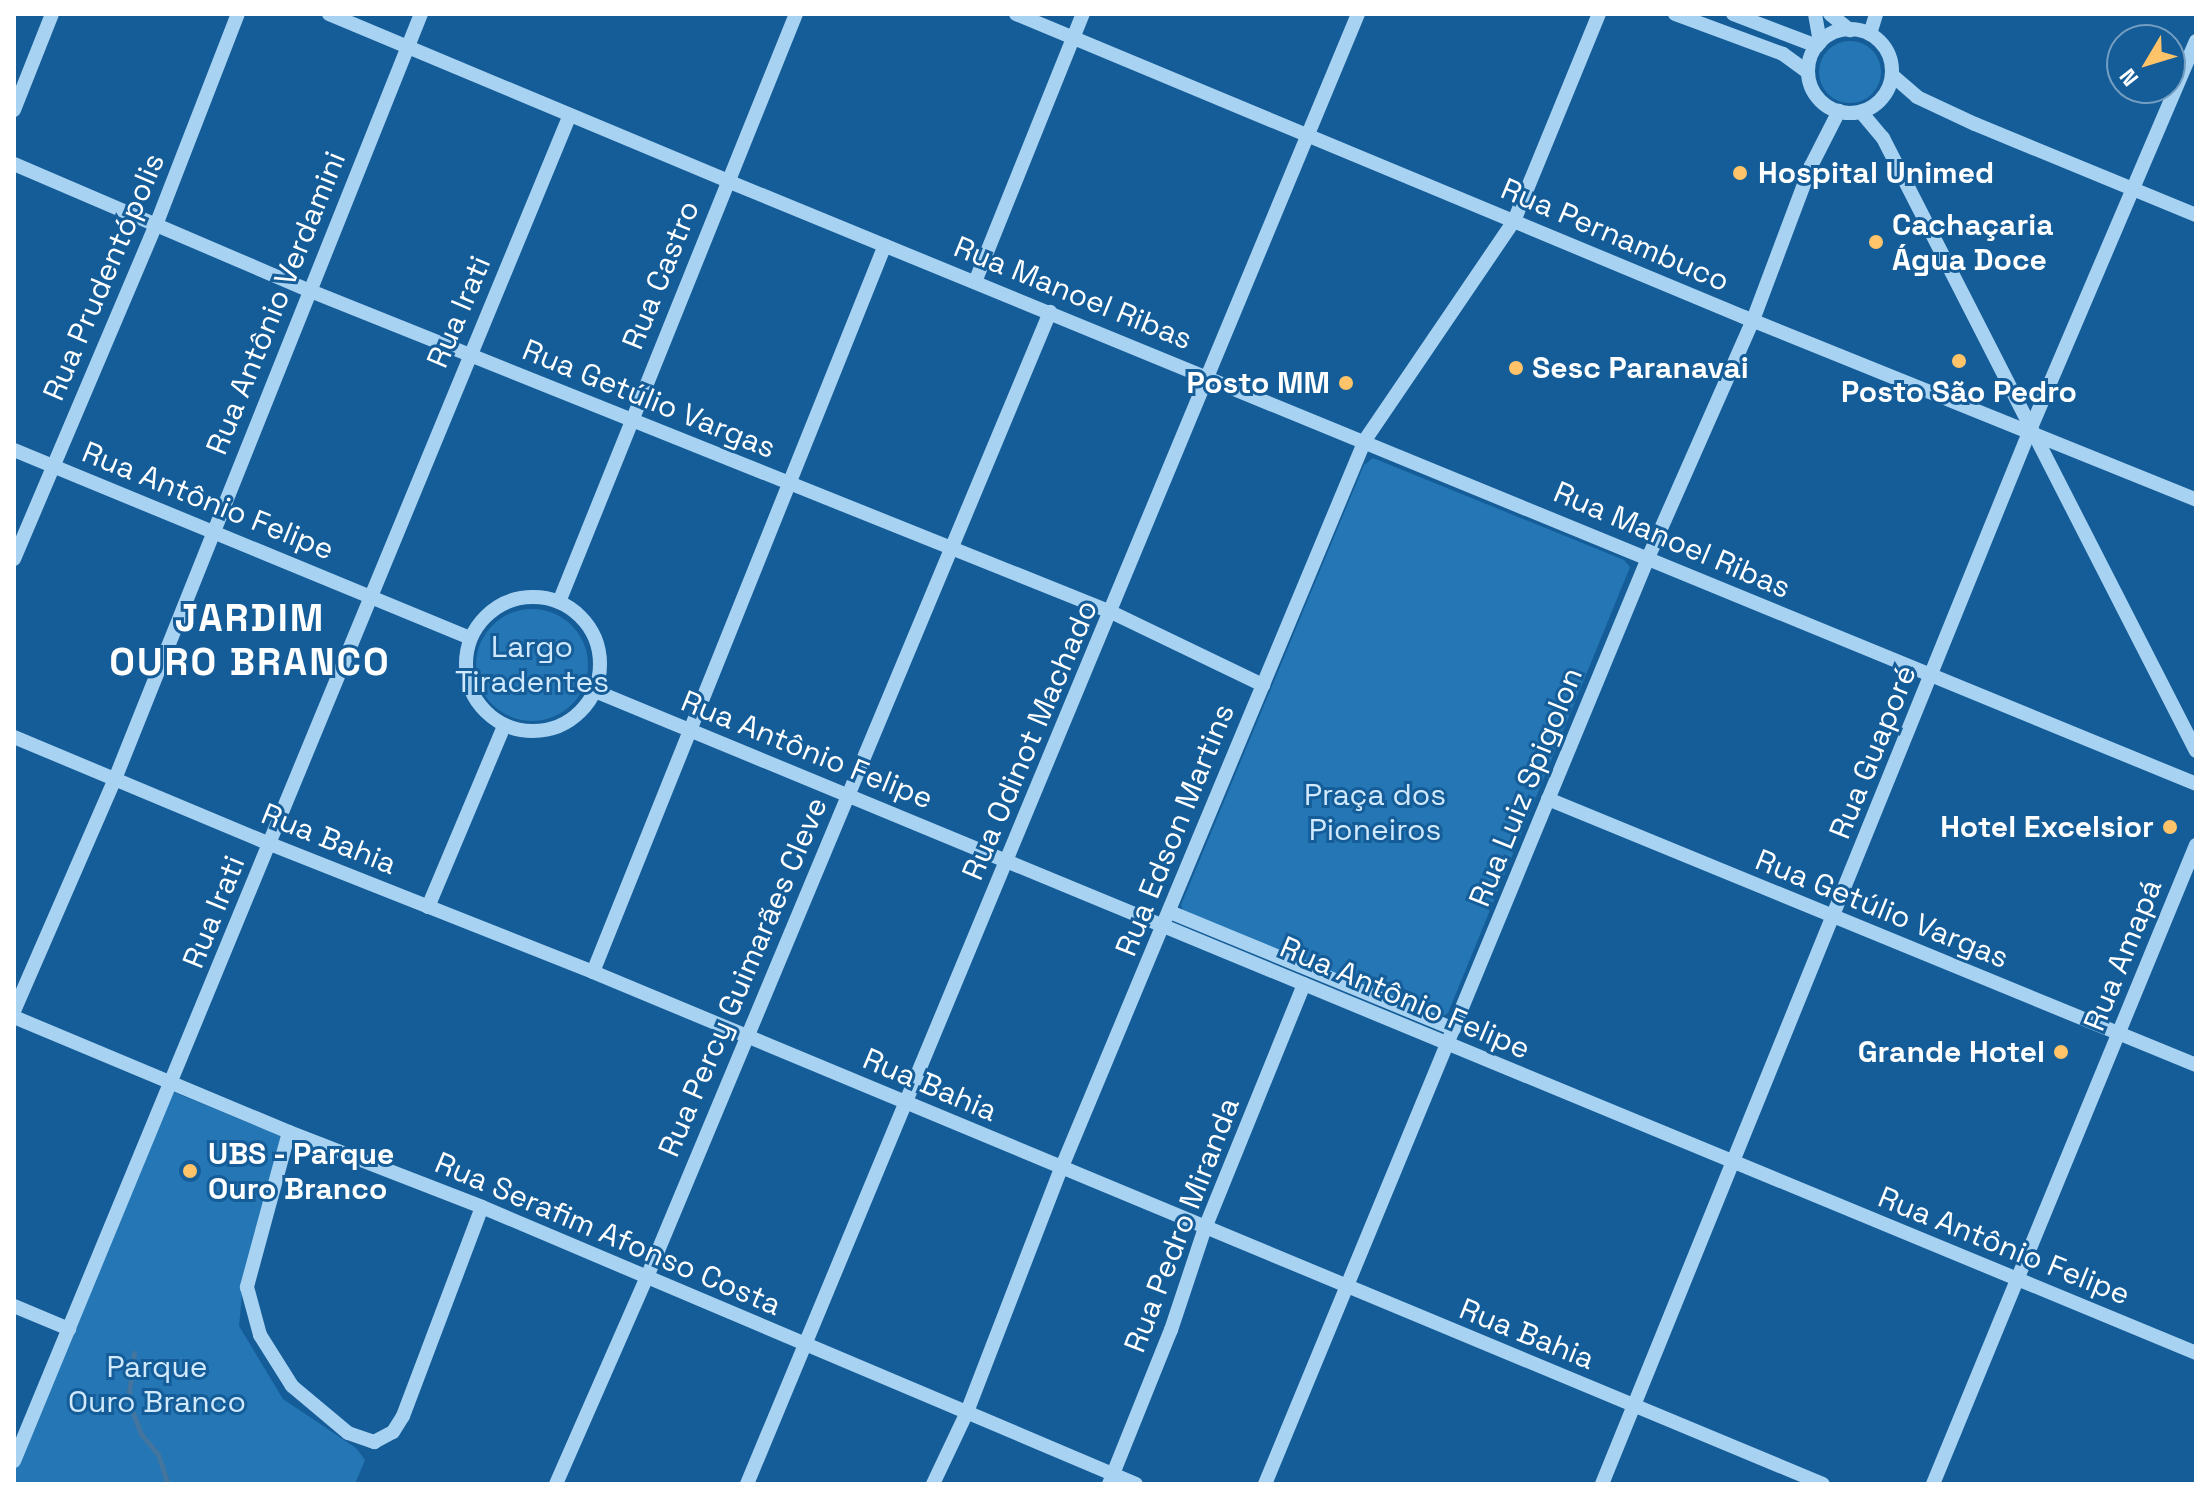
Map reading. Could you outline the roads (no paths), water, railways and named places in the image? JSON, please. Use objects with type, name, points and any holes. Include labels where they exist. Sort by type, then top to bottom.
[{"type":"street","points":[[14,110],[52,14]]},
{"type":"street","name":"Rua Prudentópolis","points":[[14,559],[156,225],[238,14]]},
{"type":"street","name":"Rua Manoel Ribas","points":[[329,14],[726,181],[1209,376],[2196,784]]},
{"type":"street","name":"Rua Antônio Verdamini","points":[[14,1011],[115,779],[308,290],[421,14]]},
{"type":"street","name":"Rua Castro","points":[[559,602],[726,181],[796,14]]},
{"type":"street","name":"Rua Pernambuco","points":[[1016,14],[2196,500]]},
{"type":"street","points":[[975,282],[1083,14]]},
{"type":"street","name":"Rua Odinot Machado","points":[[747,1484],[1358,14]]},
{"type":"street","name":"Rua Edson Martins","points":[[933,1484],[967,1412],[1061,1169],[1365,440],[1514,221],[1599,14]]},
{"type":"street","points":[[1675,14],[1783,54],[1808,72]]},
{"type":"street","points":[[1733,14],[1819,44]]},
{"type":"street","points":[[1815,14],[1819,44],[1808,72],[1814,94],[1826,106],[1839,111],[1861,112],[1885,95],[1892,75],[1887,53],[1870,34],[1850,30],[1832,34],[1819,44]]},
{"type":"street","points":[[1830,14],[1850,30]]},
{"type":"street","points":[[1870,34],[1876,14]]},
{"type":"street","name":"Rua Guaporé","points":[[1602,1484],[2030,430],[2196,43]]},
{"type":"street","points":[[1892,75],[1917,97],[2196,215]]},
{"type":"street","name":"Rua Luiz Spigolon","points":[[1265,1484],[1648,558],[1753,320],[1811,166],[1839,111]]},
{"type":"street","points":[[1861,112],[1883,138],[2196,751]]},
{"type":"street","name":"Rua Irati","points":[[14,1461],[570,115]]},
{"type":"street","name":"Rua Getúlio Vargas","points":[[14,164],[308,290],[1111,612],[1263,685]]},
{"type":"street","points":[[593,972],[688,729],[885,245]]},
{"type":"street","name":"Rua Percy Guimarães Cleve","points":[[556,1484],[647,1277],[1050,312]]},
{"type":"street","name":"Rua Antônio Felipe","points":[[14,450],[470,638]]},
{"type":"street","points":[[538,597],[559,602],[577,613],[591,629],[600,659],[595,691],[584,709],[567,723],[547,731],[525,732],[504,726],[487,714],[474,698],[467,679],[465,658],[470,638],[481,620],[497,606],[517,598],[538,597]]},
{"type":"street","name":"Rua Antônio Felipe","points":[[595,691],[2196,1353]]},
{"type":"street","points":[[428,907],[504,726]]},
{"type":"street","name":"Rua Bahia","points":[[14,737],[270,844],[593,972],[1823,1484]]},
{"type":"street","name":"Rua Getúlio Vargas","points":[[1548,799],[2196,1065]]},
{"type":"street","name":"Rua Amapá","points":[[1933,1484],[2196,845]]},
{"type":"street","name":"Rua Antônio Felipe","points":[[1170,912],[1454,1029]]},
{"type":"street","name":"Rua Pedro Miranda","points":[[1111,1479],[1171,1330],[1205,1228],[1304,984]]},
{"type":"street","name":"Rua Serafim Afonso Costa","points":[[14,1017],[289,1132],[482,1207],[967,1412],[1111,1479],[1136,1484]]},
{"type":"street","points":[[289,1132],[247,1287],[260,1335],[292,1386],[348,1433],[374,1442],[393,1432],[403,1416],[482,1207]]},
{"type":"street","points":[[14,1306],[69,1329]]},
{"type":"waterway","points":[[134,1353],[129,1391],[131,1408],[141,1434],[158,1454],[168,1484]]},
{"type":"place","name":"Hospital Unimed","points":[[1740,173]]},
{"type":"place","name":"Cachaçaria Água Doce","points":[[1876,242]]},
{"type":"place","name":"Posto São Pedro","points":[[1959,361]]},
{"type":"place","name":"Sesc Paranavai","points":[[1516,368]]},
{"type":"place","name":"Posto MM","points":[[1346,383]]},
{"type":"place","name":"Hotel Excelsior","points":[[2170,827]]},
{"type":"place","name":"Grande Hotel","points":[[2061,1052]]},
{"type":"place","name":"UBS - Parque Ouro Branco","points":[[190,1171]]},
{"type":"district","name":"JARDIM OURO BRANCO","points":[[250,641]]},
{"type":"park label","name":"Largo Tiradentes","points":[[532,664]]},
{"type":"park label","name":"Praça dos Pioneiros","points":[[1375,812]]},
{"type":"park label","name":"Parque Ouro Branco","points":[[157,1384]]}]
